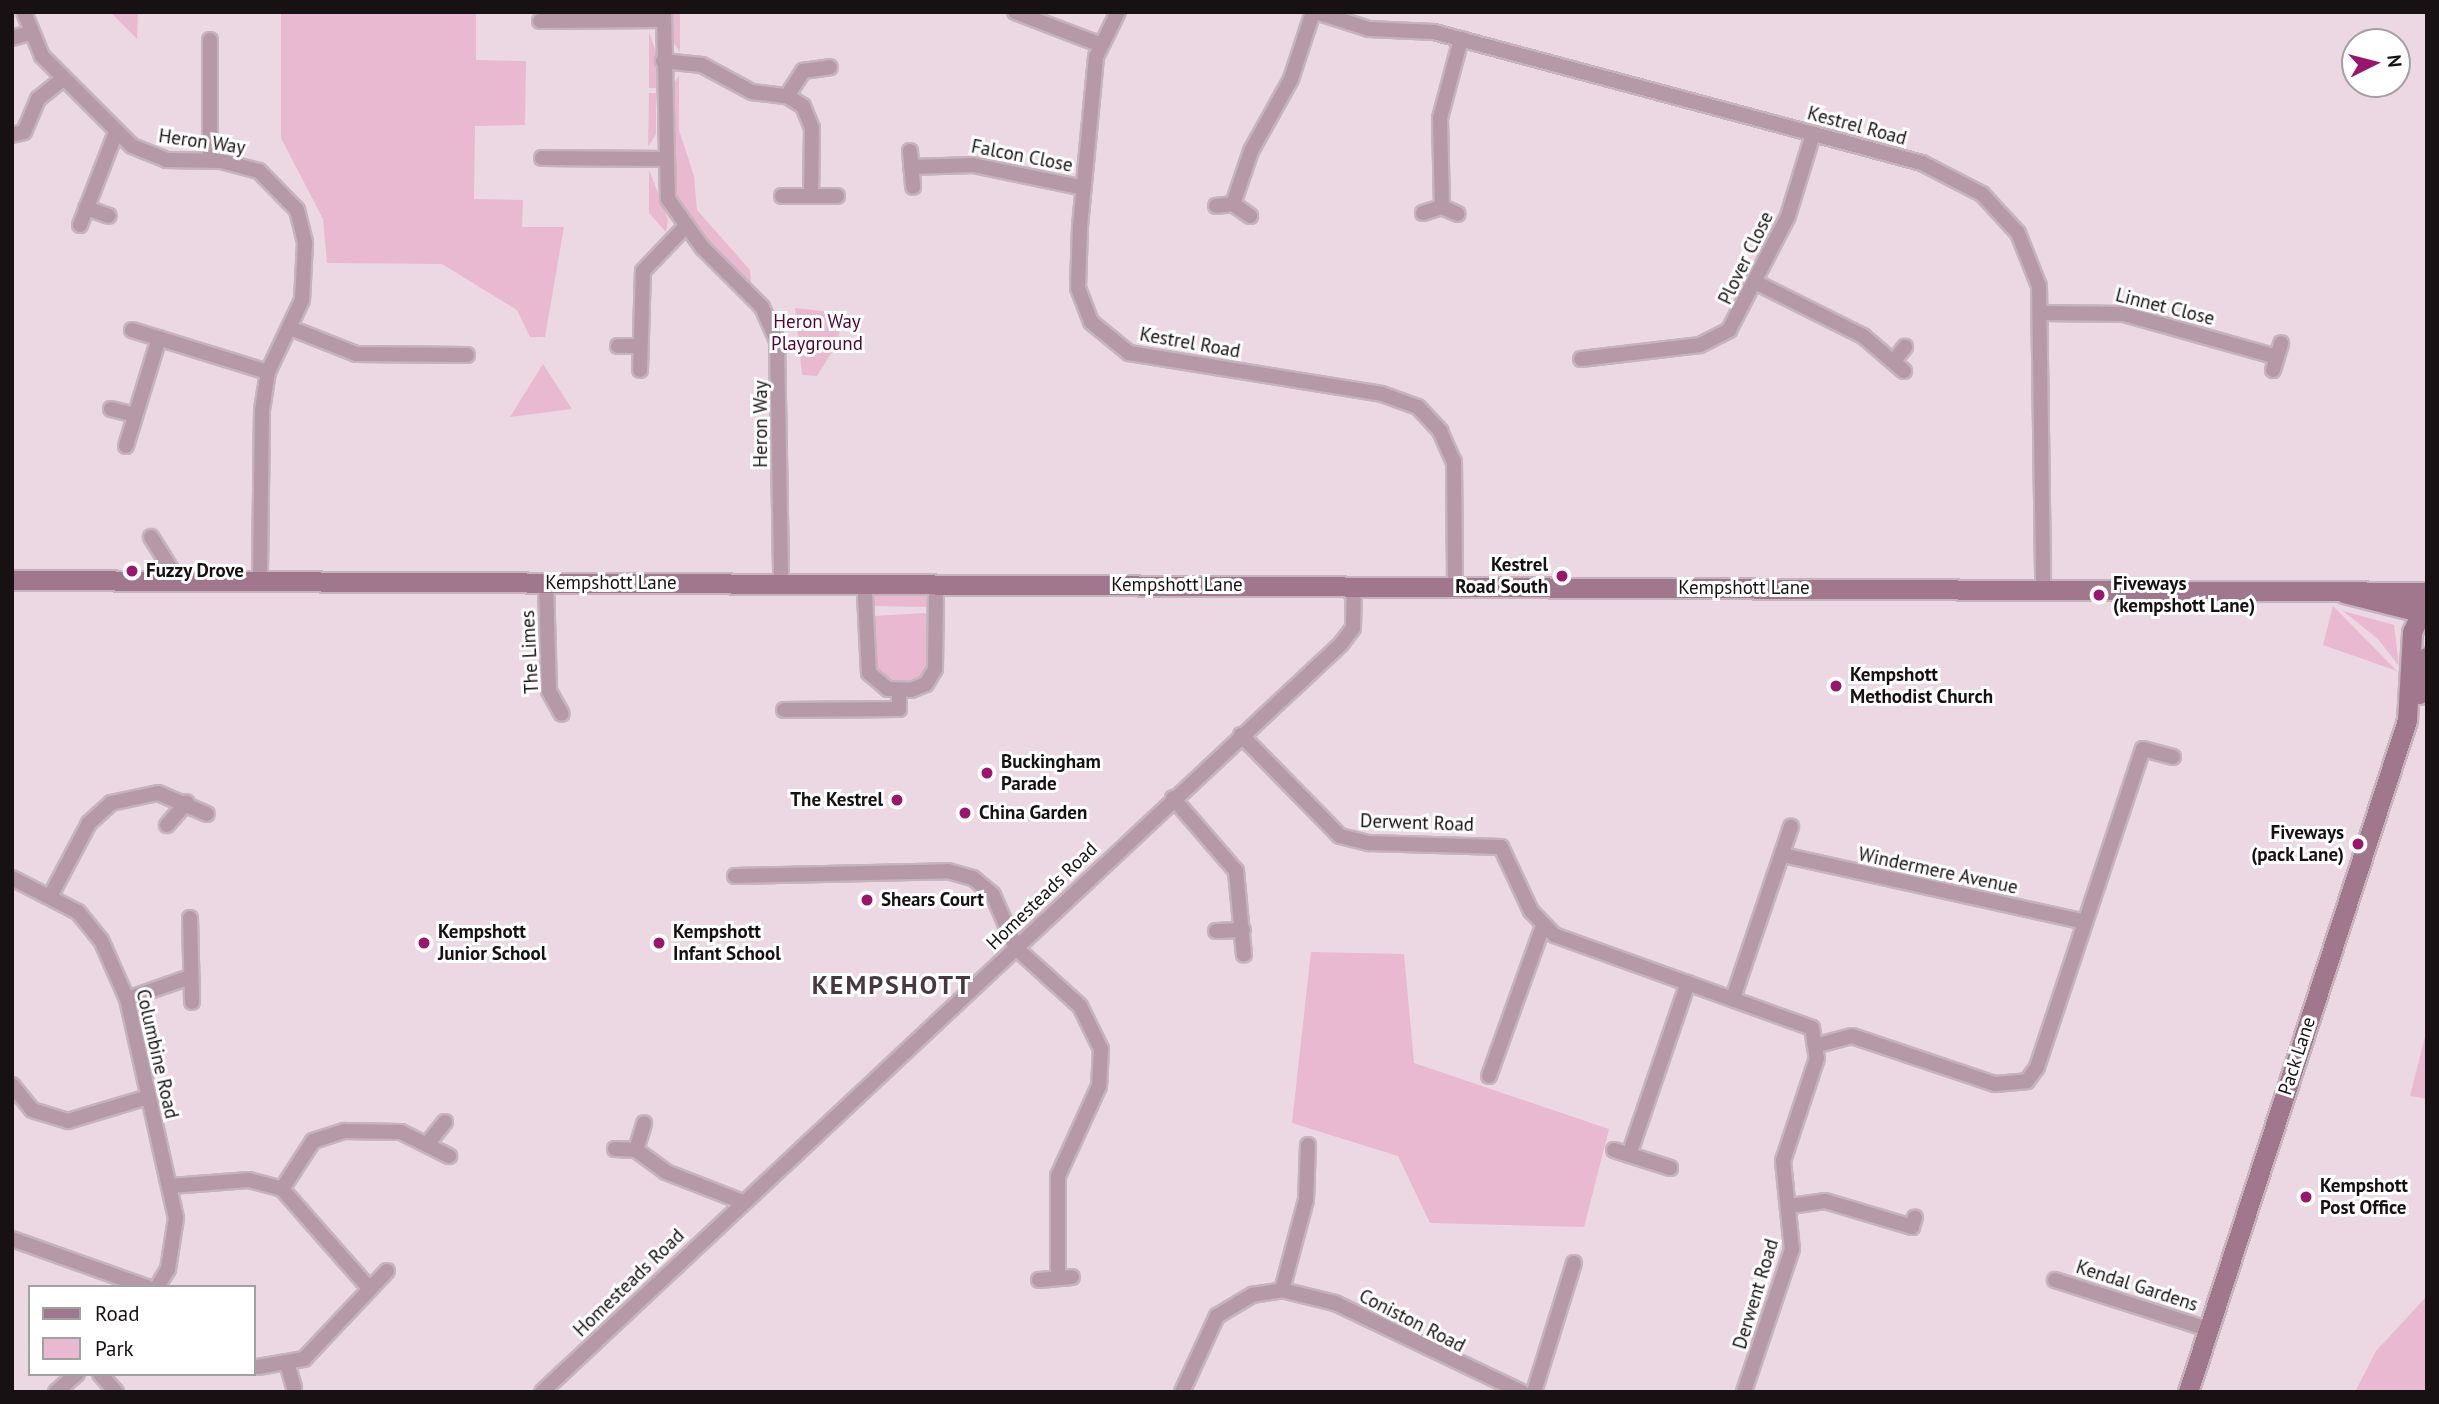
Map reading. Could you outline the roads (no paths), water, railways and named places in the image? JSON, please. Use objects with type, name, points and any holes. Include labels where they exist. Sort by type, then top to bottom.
[{"type":"street","name":"Heron Way","points":[[24,12],[30,33],[63,79],[116,132],[157,157],[210,160],[265,174],[297,211],[306,271],[293,329],[268,372],[261,424],[260,581]]},
{"type":"street","points":[[1016,12],[1099,44]]},
{"type":"street","name":"Kestrel Road","points":[[1118,12],[1099,44],[1084,188],[1080,300],[1091,322],[1120,348],[1396,397],[1434,422],[1454,462],[1455,587]]},
{"type":"street","points":[[1233,204],[1314,12]]},
{"type":"street","name":"Kestrel Road","points":[[1314,12],[1369,29],[1410,27],[1461,39],[1935,167],[1982,194],[2026,246],[2042,313],[2043,590]]},
{"type":"street","name":"Heron Way","points":[[664,16],[663,159],[666,190],[685,227],[762,307],[777,340],[781,582]]},
{"type":"street","points":[[540,21],[664,16]]},
{"type":"street","points":[[12,38],[30,33]]},
{"type":"street","points":[[1442,207],[1440,118],[1461,39]]},
{"type":"street","points":[[210,40],[210,160]]},
{"type":"street","points":[[663,61],[702,65],[757,94],[787,96],[810,119],[811,196]]},
{"type":"street","points":[[787,96],[803,71],[830,67]]},
{"type":"street","points":[[12,135],[24,132],[38,99],[63,79]]},
{"type":"street","points":[[80,225],[116,132]]},
{"type":"street","name":"Plover Close","points":[[1578,360],[1716,340],[1735,324],[1795,201],[1813,134]]},
{"type":"street","points":[[909,151],[913,187]]},
{"type":"street","points":[[542,158],[663,159]]},
{"type":"street","name":"Falcon Close","points":[[911,167],[992,167],[1084,188]]},
{"type":"street","points":[[782,195],[837,196]]},
{"type":"street","points":[[1216,206],[1233,204],[1250,216]]},
{"type":"street","points":[[1423,213],[1442,207],[1458,214]]},
{"type":"street","points":[[86,208],[109,216]]},
{"type":"street","points":[[640,370],[645,264],[685,227]]},
{"type":"street","points":[[1756,284],[1825,314],[1899,366],[1905,347]]},
{"type":"street","name":"Linnet Close","points":[[2042,313],[2124,314],[2277,357]]},
{"type":"street","points":[[293,329],[356,355],[467,355]]},
{"type":"street","points":[[132,330],[268,372]]},
{"type":"street","points":[[125,446],[159,338]]},
{"type":"street","points":[[618,346],[640,346]]},
{"type":"street","points":[[111,409],[135,415]]},
{"type":"street","points":[[151,537],[178,580]]},
{"type":"street","name":"Kempshott Lane","points":[[12,580],[2427,592]]},
{"type":"street","name":"The Limes","points":[[546,583],[549,691],[562,714]]},
{"type":"street","points":[[865,595],[867,668],[877,684],[899,690],[921,687],[935,669],[936,583]]},
{"type":"street","name":"Homesteads Road","points":[[542,1392],[1347,637],[1354,585]]},
{"type":"street","name":"Kempshott Lane","points":[[2343,593],[2424,609]]},
{"type":"street","name":"Pack Lane","points":[[2407,720],[2424,609]]},
{"type":"street","name":"Pack Lane","points":[[2193,1391],[2207,1329],[2427,657]]},
{"type":"street","points":[[784,710],[899,709],[899,690]]},
{"type":"street","name":"Derwent Road","points":[[1241,735],[1340,836],[1369,844],[1505,849],[1542,926]]},
{"type":"street","points":[[1489,1076],[1542,926],[1688,983],[1802,1020],[1818,1045],[1852,1036],[1995,1084],[2022,1084],[2038,1068],[2143,749],[2173,757]]},
{"type":"street","points":[[52,893],[89,823],[111,803],[158,793],[187,802],[207,814]]},
{"type":"street","points":[[1173,798],[1231,861],[1242,891],[1244,955]]},
{"type":"street","points":[[167,825],[187,802]]},
{"type":"street","points":[[1733,998],[1791,827]]},
{"type":"street","name":"Windermere Avenue","points":[[1783,855],[2085,922]]},
{"type":"street","points":[[735,876],[948,871],[973,878],[997,902],[1016,948],[1087,1014],[1102,1059],[1099,1086],[1058,1176],[1065,1278],[1039,1280]]},
{"type":"street","name":"Columbine Road","points":[[12,878],[52,893],[100,940],[127,999],[171,1186],[174,1244],[158,1285]]},
{"type":"street","points":[[190,918],[192,1002]]},
{"type":"street","points":[[1216,931],[1243,930]]},
{"type":"street","points":[[127,999],[190,977]]},
{"type":"street","points":[[1629,1155],[1688,983]]},
{"type":"street","name":"Derwent Road","points":[[1744,1392],[1792,1249],[1790,1206],[1783,1161],[1818,1045]]},
{"type":"street","points":[[12,1085],[32,1110],[68,1121],[148,1097]]},
{"type":"street","points":[[428,1143],[445,1122]]},
{"type":"street","points":[[636,1150],[644,1123]]},
{"type":"street","points":[[282,1189],[313,1141],[329,1134],[369,1127],[428,1143],[449,1156]]},
{"type":"street","points":[[615,1149],[636,1150],[666,1172],[743,1202]]},
{"type":"street","points":[[1614,1150],[1670,1168]]},
{"type":"street","points":[[1282,1290],[1306,1200],[1308,1151],[1292,1158]]},
{"type":"street","points":[[171,1186],[222,1180],[282,1189],[370,1289]]},
{"type":"street","points":[[1790,1206],[1825,1201],[1912,1227],[1915,1217]]},
{"type":"street","points":[[13,1241],[141,1285]]},
{"type":"street","points":[[1534,1392],[1575,1263]]},
{"type":"street","points":[[258,1367],[304,1359],[387,1270]]},
{"type":"street","name":"Kendal Gardens","points":[[2055,1280],[2207,1329]]},
{"type":"street","name":"Coniston Road","points":[[1182,1392],[1217,1316],[1252,1296],[1282,1290],[1335,1303],[1522,1392]]},
{"type":"street","points":[[287,1363],[294,1388]]},
{"type":"street","points":[[56,1392],[75,1376]]},
{"type":"street","points":[[102,1376],[116,1392]]},
{"type":"place","name":"Fuzzy Drove","points":[[132,571]]},
{"type":"place","name":"Kestrel Road South","points":[[1562,576]]},
{"type":"place","name":"Fiveways (kempshott Lane)","points":[[2099,595]]},
{"type":"place","name":"Kempshott Methodist Church","points":[[1836,686]]},
{"type":"place","name":"Buckingham Parade","points":[[987,773]]},
{"type":"place","name":"The Kestrel","points":[[897,800]]},
{"type":"place","name":"China Garden","points":[[965,813]]},
{"type":"place","name":"Fiveways (pack Lane)","points":[[2358,844]]},
{"type":"place","name":"Shears Court","points":[[867,900]]},
{"type":"place","name":"Kempshott Junior School","points":[[424,943]]},
{"type":"place","name":"Kempshott Infant School","points":[[659,943]]},
{"type":"place","name":"Kempshott Post Office","points":[[2306,1197]]},
{"type":"district","name":"KEMPSHOTT","points":[[892,985]]},
{"type":"park label","name":"Heron Way Playground","points":[[817,333]]}]
